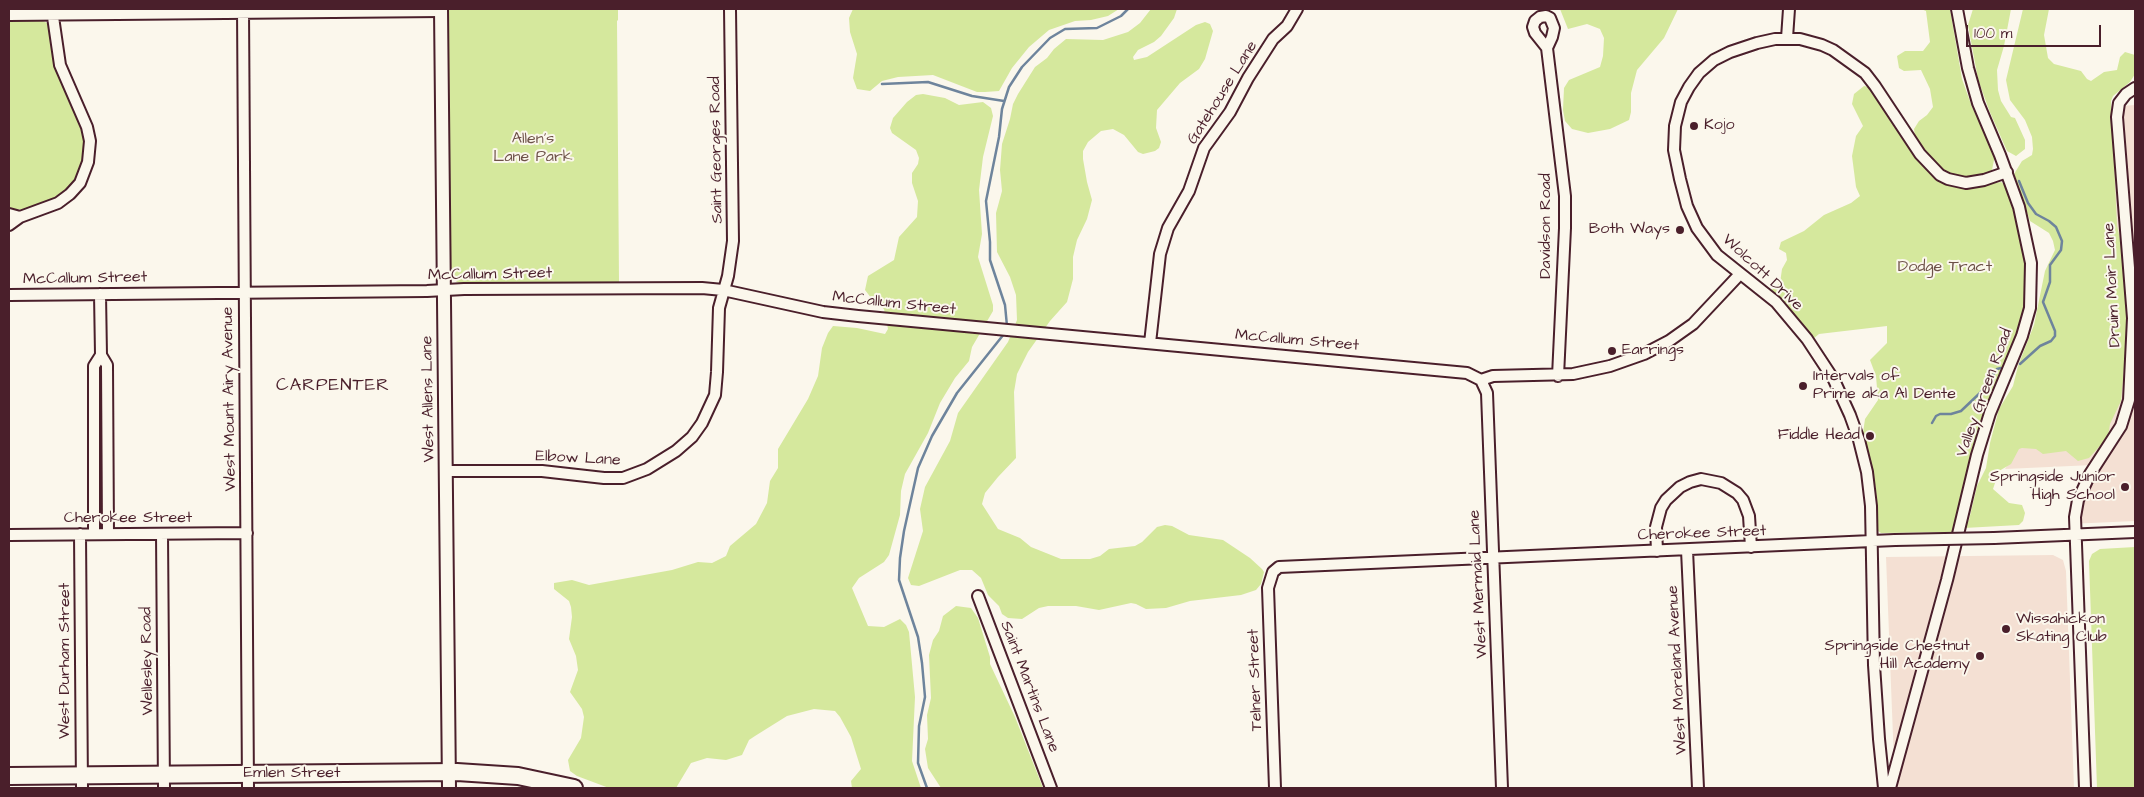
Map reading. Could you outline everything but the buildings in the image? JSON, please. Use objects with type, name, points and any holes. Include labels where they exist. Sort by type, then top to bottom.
[{"type":"main road","name":"Emlen Street","points":[[9,776],[82,782],[164,782],[449,780],[518,776],[574,788]]},
{"type":"street","name":"Saint Georges Road","points":[[723,290],[728,276],[733,241],[730,9]]},
{"type":"street","name":"Gatehouse Lane","points":[[1150,343],[1160,254],[1168,228],[1189,191],[1204,148],[1228,116],[1248,78],[1274,40],[1287,26],[1297,9]]},
{"type":"street","points":[[1787,38],[1789,9]]},
{"type":"street","name":"Valley Green Road","points":[[1890,788],[1946,580],[1979,448],[1990,414],[2022,336],[2030,308],[2032,277],[2019,207],[2007,172],[1976,98],[1957,9]]},
{"type":"street","points":[[9,15],[52,12],[441,10]]},
{"type":"street","name":"West Allens Lane","points":[[441,10],[449,780]]},
{"type":"street","name":"West Mount Airy Avenue","points":[[243,11],[248,781]]},
{"type":"street","points":[[9,225],[20,217],[50,207],[70,194],[83,176],[90,156],[88,127],[60,65],[52,12]]},
{"type":"street","name":"Wolcott Drive","points":[[1884,788],[1875,683],[1871,506],[1867,472],[1859,440],[1843,398],[1824,363],[1807,339],[1776,302],[1740,274],[1710,247],[1692,218],[1683,194],[1675,157],[1675,126],[1681,102],[1689,87],[1699,73],[1714,60],[1747,45],[1787,38],[1822,45],[1845,57],[1865,73],[1920,154],[1940,175],[1966,183],[1984,180],[2007,172]]},
{"type":"street","name":"Davidson Road","points":[[1547,48],[1565,196],[1558,376]]},
{"type":"street","name":"Druim Moir Lane","points":[[2085,788],[2074,535],[2078,500],[2090,474],[2121,426],[2129,400],[2132,318],[2118,117],[2119,103],[2126,94],[2135,88]]},
{"type":"street","points":[[9,214],[20,217]]},
{"type":"street","name":"McCallum Street","points":[[9,295],[682,287],[723,290],[823,312],[1449,370],[1467,373],[1480,380],[1493,376],[1558,376],[1610,366],[1644,354],[1669,341],[1706,312],[1740,274]]},
{"type":"street","name":"Elbow Lane","points":[[446,471],[542,471],[613,479],[640,473],[660,461],[692,437],[712,404],[717,372],[719,308],[723,290]]},
{"type":"street","points":[[100,294],[101,355],[107,365],[108,534]]},
{"type":"street","points":[[94,534],[94,366],[101,355]]},
{"type":"street","name":"West Mermaid Lane","points":[[1480,380],[1487,393],[1502,788]]},
{"type":"street","points":[[1657,551],[1656,527],[1661,508],[1666,500],[1680,487],[1690,482],[1701,480],[1721,483],[1737,493],[1743,500],[1749,516],[1752,548]]},
{"type":"street","name":"Cherokee Street","points":[[1273,572],[1286,565],[2135,532]]},
{"type":"street","name":"Cherokee Street","points":[[9,535],[247,533]]},
{"type":"street","name":"West Durham Street","points":[[80,534],[82,782]]},
{"type":"street","name":"Wellesley Road","points":[[162,534],[164,782]]},
{"type":"street","name":"West Moreland Avenue","points":[[1688,550],[1698,788]]},
{"type":"street","name":"Telner Street","points":[[1273,572],[1268,588],[1275,788]]},
{"type":"street","name":"Saint Martins Lane","points":[[978,596],[1051,788]]},
{"type":"shaded area","points":[[2135,105],[2135,521],[2069,524],[2071,515],[2093,465],[2005,469],[2072,361],[2057,168],[2121,106]]},
{"type":"shaded area","name":"Springside Chestnut Hill Academy","points":[[2053,555],[2063,560],[2066,571],[2074,788],[1895,788],[1886,557]]},
{"type":"green space","name":"Allen's Lane Park","points":[[446,9],[618,9],[619,282],[463,284],[457,282],[452,277],[450,266]]},
{"type":"green space","points":[[853,9],[1119,9],[1108,16],[1075,21],[1049,30],[1029,47],[1012,68],[999,91],[977,92],[933,75],[898,77],[882,81],[870,91],[857,89],[853,78],[857,54],[850,32],[849,18]]},
{"type":"green space","points":[[1151,9],[1177,9],[1174,18],[1161,36],[1138,50],[1133,57],[1134,60],[1147,57],[1196,25],[1205,22],[1210,24],[1213,31],[1205,59],[1199,69],[1180,83],[1157,110],[1156,128],[1161,142],[1159,148],[1143,154],[1138,152],[1124,135],[1113,129],[1101,131],[1088,142],[1083,151],[1087,182],[1092,200],[1087,219],[1077,240],[1073,257],[1073,279],[1067,302],[1050,321],[1028,352],[1017,374],[1014,392],[1016,458],[985,493],[982,504],[998,529],[1020,538],[1031,547],[1061,559],[1090,559],[1100,556],[1109,549],[1135,546],[1142,542],[1157,527],[1165,525],[1172,526],[1189,535],[1223,540],[1250,558],[1264,572],[1261,584],[1256,590],[1241,595],[1190,601],[1166,608],[1146,609],[1131,603],[1099,610],[1076,606],[1048,606],[1039,608],[1022,619],[1008,618],[1002,614],[999,606],[988,595],[981,578],[972,570],[960,570],[919,586],[911,585],[908,578],[923,531],[920,509],[925,487],[950,441],[958,413],[1008,342],[1017,320],[1016,295],[1010,277],[997,252],[996,213],[1002,191],[1000,170],[1002,144],[1013,104],[1018,94],[1035,67],[1047,58],[1054,49],[1066,39],[1103,40],[1128,32],[1140,23]]},
{"type":"green space","points":[[1560,9],[1678,9],[1664,38],[1637,70],[1631,93],[1629,120],[1610,129],[1588,133],[1572,129],[1565,121],[1563,110],[1564,88],[1569,80],[1600,67],[1604,38],[1600,29],[1587,24],[1568,29]]},
{"type":"green space","points":[[1921,9],[1950,9],[1962,79],[1972,107],[1995,155],[1992,170],[1983,176],[1972,178],[1955,177],[1938,168],[1915,137],[1914,129],[1933,107],[1930,89],[1921,70],[1904,71],[1899,68],[1897,56],[1905,51],[1923,51],[1930,42],[1926,11]]},
{"type":"green space","points":[[1973,9],[2011,9],[1997,70],[1998,90],[2001,101],[2011,117],[2015,118],[2025,140],[2025,149],[2016,156],[2007,151],[1978,79],[1968,25]]},
{"type":"green space","points":[[2023,9],[2049,9],[2044,35],[2048,58],[2054,64],[2081,71],[2091,81],[2104,72],[2117,70],[2120,57],[2125,52],[2135,55],[2135,74],[2130,82],[2113,96],[2111,101],[2117,225],[2122,249],[2126,289],[2126,346],[2121,401],[2110,424],[2108,437],[2089,458],[2078,461],[2066,451],[2043,454],[2036,449],[2022,448],[2019,449],[2011,464],[1999,471],[1993,489],[2009,503],[2022,505],[2025,513],[2023,521],[2019,525],[1964,528],[1969,520],[1977,486],[1986,468],[1999,409],[2013,386],[2018,366],[2034,325],[2045,271],[2055,250],[2049,233],[2030,221],[2014,174],[2022,161],[2032,155],[2033,149],[2032,137],[2025,120],[2010,100],[2006,80]]},
{"type":"green space","points":[[9,21],[43,21],[49,24],[51,48],[56,67],[85,134],[85,156],[78,176],[70,187],[60,197],[27,210],[9,209]]},
{"type":"green space","name":"Dodge Tract","points":[[1864,86],[1868,87],[1907,146],[1930,174],[1948,184],[1984,185],[2001,182],[2006,186],[2023,243],[2027,271],[2024,318],[1954,532],[1881,533],[1878,531],[1876,489],[1863,433],[1865,419],[1878,400],[1876,376],[1870,360],[1887,343],[1887,326],[1819,334],[1813,339],[1787,307],[1770,291],[1780,283],[1782,269],[1787,260],[1786,253],[1779,249],[1781,242],[1804,231],[1824,215],[1851,203],[1860,196],[1856,187],[1852,156],[1856,136],[1863,126],[1852,104],[1854,94]]},
{"type":"green space","points":[[923,94],[945,98],[959,105],[983,102],[991,108],[993,116],[983,157],[979,190],[982,234],[978,257],[993,305],[993,311],[972,347],[969,361],[955,378],[940,403],[928,433],[905,474],[901,491],[900,515],[889,555],[884,562],[859,578],[852,588],[868,626],[884,627],[900,619],[906,625],[909,632],[915,697],[912,761],[921,788],[852,788],[851,781],[861,769],[851,737],[835,711],[814,709],[787,716],[755,736],[749,740],[742,755],[726,760],[707,758],[691,763],[676,788],[609,788],[577,776],[570,771],[568,760],[581,738],[584,717],[582,709],[570,692],[578,670],[576,656],[569,639],[572,617],[571,607],[569,601],[554,589],[554,583],[572,580],[589,585],[672,570],[698,562],[712,563],[726,556],[730,546],[756,524],[767,503],[770,481],[778,468],[778,449],[808,399],[818,376],[822,348],[828,333],[833,326],[857,328],[885,334],[888,329],[884,309],[875,303],[865,290],[868,276],[894,260],[899,237],[917,217],[918,201],[912,183],[912,173],[918,164],[919,158],[916,150],[892,133],[890,128],[893,118],[907,102],[916,95]]},
{"type":"green space","points":[[2135,547],[2135,788],[2097,788],[2089,561],[2092,554],[2100,549]]},
{"type":"green space","points":[[956,606],[971,608],[978,618],[990,657],[990,664],[1015,717],[1043,788],[941,788],[928,768],[925,749],[928,739],[927,715],[931,698],[929,655],[943,616]]},
{"type":"waterway","points":[[1007,326],[1005,305],[990,260],[986,201],[999,137],[1002,109],[1009,87],[1022,67],[1050,38],[1065,29],[1097,28],[1121,16],[1128,9]]},
{"type":"waterway","points":[[882,84],[928,82],[972,96],[1004,101]]},
{"type":"waterway","points":[[2019,181],[2028,203],[2036,214],[2056,227],[2062,241],[2061,250],[2050,265],[2050,282],[2043,302],[2055,331],[2055,336],[2051,341],[2040,346],[2020,364]]},
{"type":"waterway","points":[[927,788],[918,763],[919,726],[925,697],[922,663],[918,637],[899,580],[904,531],[918,468],[932,436],[957,393],[1004,334]]},
{"type":"waterway","points":[[1932,423],[1936,416],[1940,414],[1951,414],[1961,411],[1981,392],[1997,369],[2001,368]]},
{"type":"place","name":"Kojo","points":[[1694,126]]},
{"type":"place","name":"Both Ways","points":[[1680,230]]},
{"type":"place","name":"Earrings","points":[[1612,351]]},
{"type":"place","name":"Intervals of Prime aka Al Dente","points":[[1803,386]]},
{"type":"place","name":"Fiddle Head","points":[[1870,436]]},
{"type":"place","name":"Springside Junior High School","points":[[2125,487]]},
{"type":"place","name":"Wissahickon Skating Club","points":[[2006,629]]},
{"type":"place","name":"Springside Chestnut Hill Academy","points":[[1980,656]]},
{"type":"district","name":"CARPENTER","points":[[333,386]]}]
